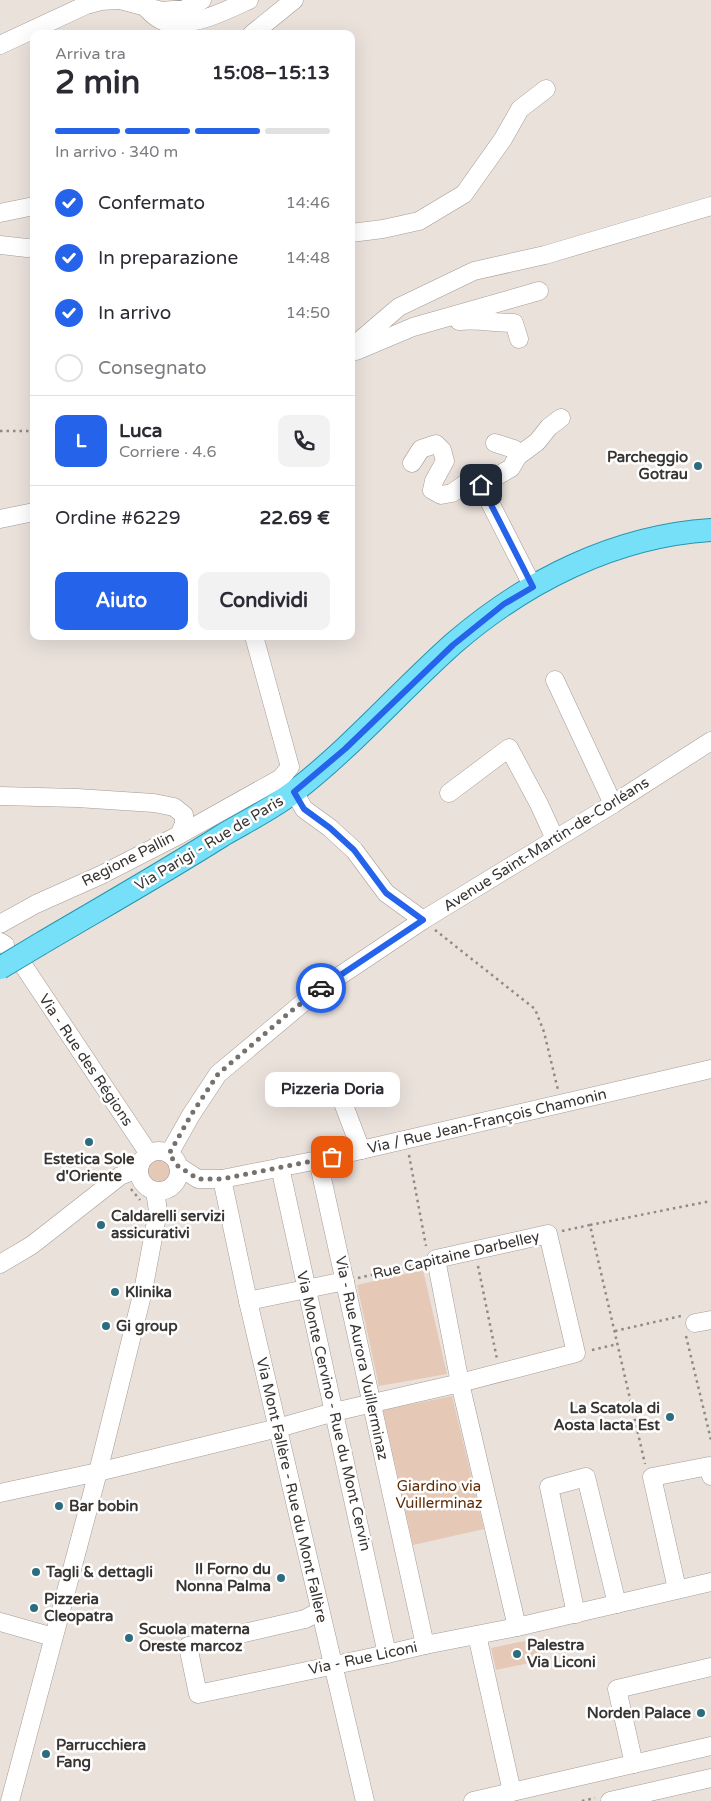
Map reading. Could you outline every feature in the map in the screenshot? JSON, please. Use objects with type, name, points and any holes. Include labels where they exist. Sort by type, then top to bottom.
[{"type":"main road","name":"Via Parigi - Rue de Paris","points":[[0,968],[207,846],[294,792],[345,749],[453,645],[504,604],[571,566],[618,548],[650,539],[711,530]]},
{"type":"street","points":[[32,30],[86,5],[116,0]]},
{"type":"street","points":[[120,0],[162,11],[185,9],[202,0]]},
{"type":"street","points":[[144,6],[154,16],[168,23],[202,20],[250,0]]},
{"type":"street","points":[[257,30],[294,0]]},
{"type":"street","points":[[0,45],[30,31]]},
{"type":"street","points":[[355,232],[383,229],[419,221],[464,194],[503,139],[520,109],[546,89]]},
{"type":"street","points":[[355,345],[399,307],[474,270],[545,255],[711,206]]},
{"type":"street","points":[[0,213],[30,207]]},
{"type":"street","points":[[0,245],[30,248]]},
{"type":"street","points":[[355,351],[413,327],[539,291]]},
{"type":"street","points":[[432,322],[484,320],[493,323],[514,323],[519,340]]},
{"type":"street","points":[[412,463],[421,449],[436,444],[442,450],[445,461],[434,480],[432,490],[441,495],[452,492],[465,484],[481,485],[511,468],[518,456],[537,442],[549,427],[561,418]]},
{"type":"street","points":[[495,443],[514,449],[518,456]]},
{"type":"street","points":[[481,485],[533,587]]},
{"type":"street","points":[[0,519],[30,513]]},
{"type":"street","points":[[179,835],[281,778],[290,767],[255,640]]},
{"type":"street","points":[[555,680],[613,804]]},
{"type":"street","name":"Avenue Saint-Martin-de-Corléans","points":[[174,1160],[191,1115],[218,1074],[317,991],[423,920],[613,804],[711,741]]},
{"type":"street","points":[[449,793],[510,748],[555,839]]},
{"type":"street","points":[[294,792],[304,809],[330,828],[354,850],[386,893],[423,920]]},
{"type":"street","name":"Regione Pallin","points":[[0,796],[154,803],[174,807],[184,815],[184,824],[179,835],[101,875],[36,904],[0,924]]},
{"type":"street","name":"Via - Rue des Régions","points":[[23,965],[144,1159]]},
{"type":"street","name":"Via / Rue Jean-François Chamonin","points":[[174,1160],[198,1179],[222,1179],[318,1160],[711,1069]]},
{"type":"street","points":[[323,1082],[340,1095],[361,1150]]},
{"type":"street","points":[[0,1264],[32,1245],[120,1176],[130,1172],[144,1159],[159,1151],[174,1160],[178,1177],[172,1186],[164,1191],[154,1191],[146,1187],[141,1181],[139,1170],[144,1159]]},
{"type":"street","name":"Via - Rue Aurora Vuillerminaz","points":[[318,1160],[425,1645]]},
{"type":"street","name":"Via Monte Cervino - Rue du Mont Cervin","points":[[280,1168],[387,1654]]},
{"type":"street","name":"Via Mont Fallère - Rue du Mont Fallère","points":[[222,1179],[248,1301],[365,1801]]},
{"type":"street","points":[[10,1801],[11,1777],[53,1637],[98,1472],[142,1291],[158,1211],[154,1191]]},
{"type":"street","points":[[0,1493],[98,1472],[278,1428],[372,1402],[460,1383],[576,1353],[548,1234]]},
{"type":"street","name":"Rue Capitaine Darbelley","points":[[436,1259],[548,1234]]},
{"type":"street","points":[[436,1259],[460,1383],[517,1627]]},
{"type":"street","points":[[248,1301],[345,1280]]},
{"type":"street","points":[[677,1589],[652,1477],[709,1466],[711,1476]]},
{"type":"street","points":[[576,1614],[549,1487],[586,1477],[617,1604]]},
{"type":"street","name":"Via - Rue Liconi","points":[[320,1611],[305,1619],[188,1646],[198,1694],[517,1627],[711,1582]]},
{"type":"street","points":[[0,1622],[53,1637]]},
{"type":"street","points":[[477,1635],[512,1792]]},
{"type":"street","points":[[634,1764],[618,1689],[711,1667]]},
{"type":"street","points":[[473,1801],[711,1746]]},
{"type":"street","points":[[610,1801],[711,1778]]},
{"type":"path","points":[[0,431],[30,431]]},
{"type":"path","points":[[423,920],[535,1009],[544,1032],[561,1103]]},
{"type":"path","points":[[548,1234],[711,1201]]},
{"type":"path","points":[[590,1225],[645,1464]]},
{"type":"path","points":[[474,1250],[500,1373]]},
{"type":"path","name":"Rue Capitaine Darbelley","points":[[345,1280],[430,1262],[436,1259]]},
{"type":"path","points":[[615,1331],[691,1322],[711,1440]]},
{"type":"path","points":[[576,1353],[618,1344]]},
{"type":"green space","points":[[159,1158],[169,1161],[172,1171],[169,1181],[159,1184],[149,1181],[146,1171],[149,1161]]},
{"type":"green space","points":[[423,1270],[447,1374],[379,1386],[357,1285]]},
{"type":"green space","name":"Giardino via Vuillerminaz","points":[[452,1396],[484,1529],[413,1545],[383,1410]]},
{"type":"green space","name":"Palestra Via Liconi","points":[[538,1638],[543,1660],[496,1670],[491,1648]]},
{"type":"way so far","points":[[321,988],[218,1074],[191,1115],[169,1154],[177,1162],[178,1166],[198,1179],[222,1179],[332,1157]]},
{"type":"place","name":"Parcheggio Gotrau","points":[[698,466]]},
{"type":"place","name":"Estetica Sole d'Oriente","points":[[89,1142]]},
{"type":"place","name":"Pizzeria Doria","points":[[332,1157]]},
{"type":"place","name":"Caldarelli servizi assicurativi","points":[[101,1225]]},
{"type":"place","name":"Klinika","points":[[115,1292]]},
{"type":"place","name":"Gi group","points":[[106,1326]]},
{"type":"place","name":"La Scatola di Aosta Iacta Est","points":[[670,1417]]},
{"type":"place","name":"Bar bobin","points":[[59,1506]]},
{"type":"place","name":"Tagli & dettagli","points":[[36,1572]]},
{"type":"place","name":"Il Forno du Nonna Palma","points":[[281,1578]]},
{"type":"place","name":"Pizzeria Cleopatra","points":[[34,1608]]},
{"type":"place","name":"Scuola materna Oreste marcoz","points":[[129,1638]]},
{"type":"place","name":"Palestra Via Liconi","points":[[517,1654]]},
{"type":"place","name":"Norden Palace","points":[[701,1713]]},
{"type":"place","name":"Parrucchiera Fang","points":[[46,1754]]},
{"type":"route","points":[[321,988],[423,920],[386,893],[354,850],[330,828],[304,809],[294,792],[345,749],[453,645],[504,604],[533,587],[481,485]]}]
